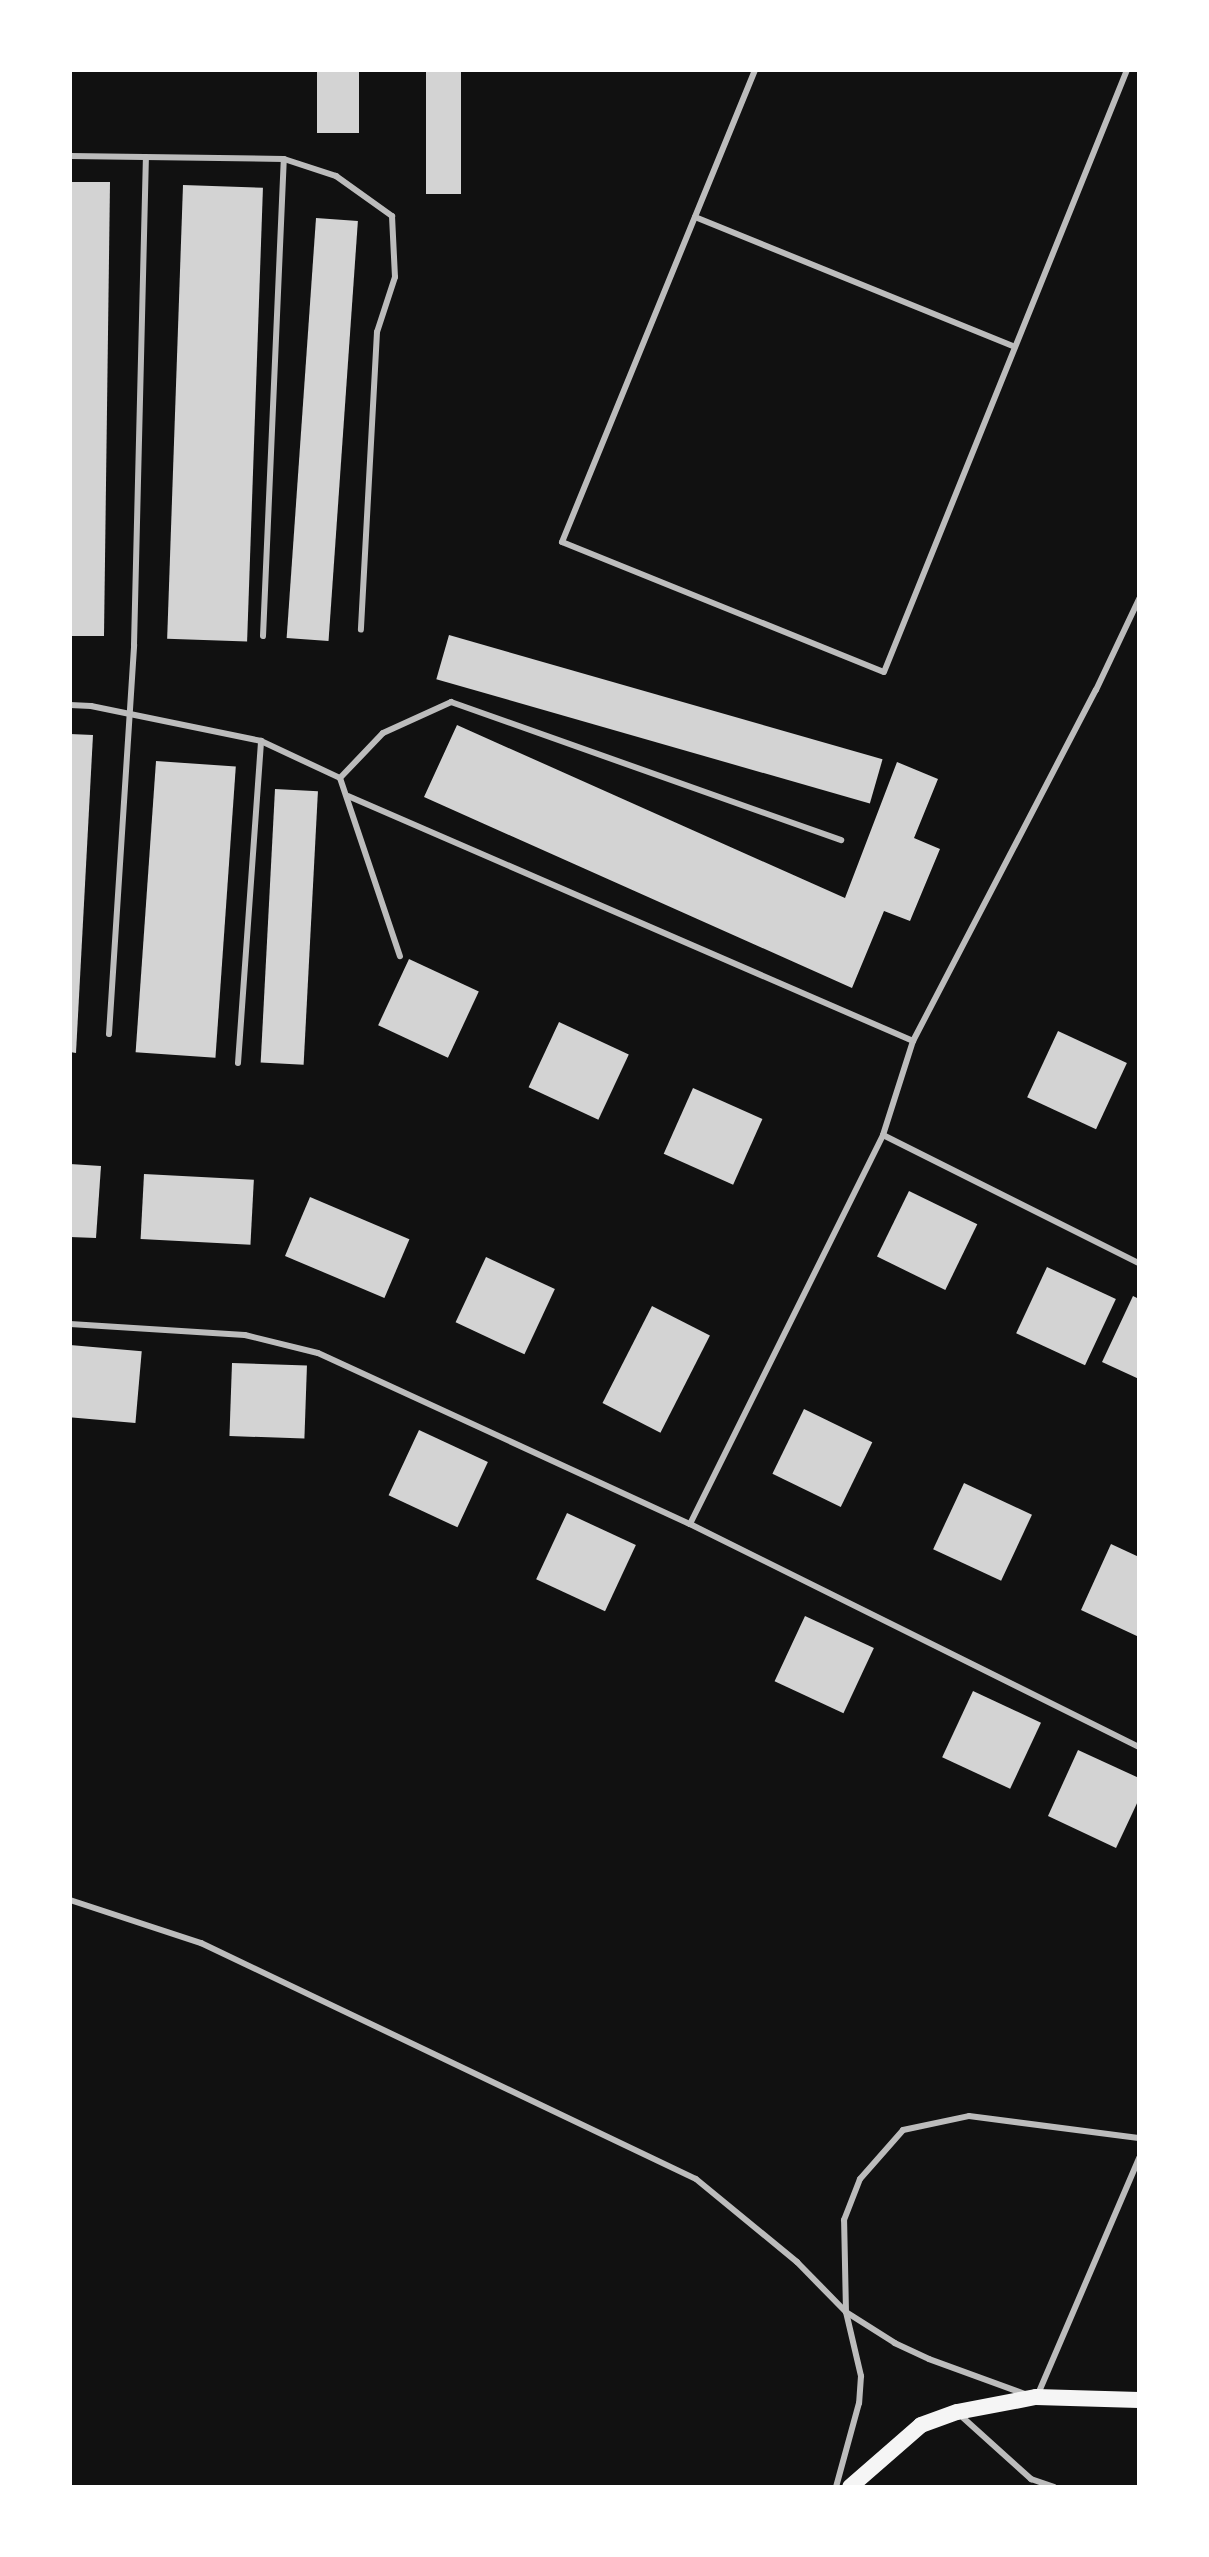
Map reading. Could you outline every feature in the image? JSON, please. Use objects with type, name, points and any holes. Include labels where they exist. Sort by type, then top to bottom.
[{"type":"main road","points":[[850,2487],[921,2425],[957,2412],[1036,2397],[1139,2400]]},
{"type":"lane","points":[[755,70],[562,542],[884,672],[1127,70]]},
{"type":"lane","points":[[70,156],[284,159],[336,176],[392,216],[395,277],[377,332],[361,630]]},
{"type":"lane","points":[[109,1034],[129,714],[146,157]]},
{"type":"lane","points":[[263,636],[284,159]]},
{"type":"lane","points":[[695,217],[1015,347]]},
{"type":"lane","points":[[690,1524],[883,1135],[913,1041],[1096,690],[1139,599]]},
{"type":"lane","points":[[340,778],[383,733],[451,702],[841,840]]},
{"type":"lane","points":[[70,705],[261,741],[340,778],[400,956]]},
{"type":"lane","points":[[238,1063],[261,741]]},
{"type":"lane","points":[[348,796],[913,1041]]},
{"type":"lane","points":[[883,1135],[1139,1263]]},
{"type":"lane","points":[[70,1324],[245,1335],[318,1353],[690,1524],[1139,1747]]},
{"type":"lane","points":[[70,1900],[201,1943],[696,2179],[797,2262],[846,2312],[895,2343],[929,2359],[1036,2397],[1139,2158]]},
{"type":"lane","points":[[836,2487],[859,2403],[861,2376],[846,2312],[844,2220],[860,2179],[903,2130],[969,2116],[1139,2138]]},
{"type":"lane","points":[[957,2412],[1031,2479],[1054,2487]]},
{"type":"building","points":[[317,70],[359,70],[359,133],[317,133]]},
{"type":"building","points":[[426,70],[461,70],[461,194],[426,194]]},
{"type":"building","points":[[70,182],[110,182],[104,636],[70,636]]},
{"type":"building","points":[[183,185],[263,188],[247,642],[167,639]]},
{"type":"building","points":[[316,218],[358,221],[329,641],[287,638]]},
{"type":"building","points":[[449,635],[883,759],[870,804],[436,679]]},
{"type":"building","points":[[457,725],[845,898],[897,762],[938,779],[914,838],[940,849],[910,921],[884,911],[852,988],[424,797]]},
{"type":"building","points":[[70,734],[93,735],[76,1053],[70,1052]]},
{"type":"building","points":[[156,761],[236,767],[215,1058],[136,1052]]},
{"type":"building","points":[[275,789],[318,791],[304,1065],[261,1063]]},
{"type":"building","points":[[409,959],[479,992],[448,1058],[378,1025]]},
{"type":"building","points":[[559,1022],[629,1055],[598,1120],[529,1087]]},
{"type":"building","points":[[1058,1031],[1127,1063],[1096,1129],[1027,1097]]},
{"type":"building","points":[[693,1088],[762,1119],[733,1185],[664,1154]]},
{"type":"building","points":[[70,1164],[101,1166],[96,1238],[70,1237]]},
{"type":"building","points":[[144,1174],[254,1180],[250,1245],[141,1239]]},
{"type":"building","points":[[909,1191],[977,1224],[945,1290],[877,1257]]},
{"type":"building","points":[[310,1197],[409,1239],[384,1298],[285,1256]]},
{"type":"building","points":[[486,1257],[555,1289],[524,1354],[456,1322]]},
{"type":"building","points":[[1047,1267],[1116,1299],[1085,1365],[1016,1333]]},
{"type":"building","points":[[1133,1296],[1139,1299],[1139,1379],[1102,1362]]},
{"type":"building","points":[[652,1306],[710,1336],[660,1433],[603,1403]]},
{"type":"building","points":[[70,1345],[142,1351],[135,1423],[70,1417]]},
{"type":"building","points":[[232,1363],[307,1366],[304,1439],[229,1436]]},
{"type":"building","points":[[804,1409],[872,1442],[841,1507],[772,1474]]},
{"type":"building","points":[[419,1430],[488,1462],[457,1527],[389,1495]]},
{"type":"building","points":[[964,1483],[1032,1515],[1001,1581],[933,1549]]},
{"type":"building","points":[[567,1513],[636,1545],[605,1611],[536,1579]]},
{"type":"building","points":[[1111,1544],[1139,1557],[1139,1637],[1081,1610]]},
{"type":"building","points":[[805,1616],[874,1648],[843,1713],[775,1681]]},
{"type":"building","points":[[973,1691],[1041,1723],[1010,1789],[942,1757]]},
{"type":"building","points":[[1078,1750],[1139,1778],[1139,1799],[1116,1848],[1048,1816]]}]
